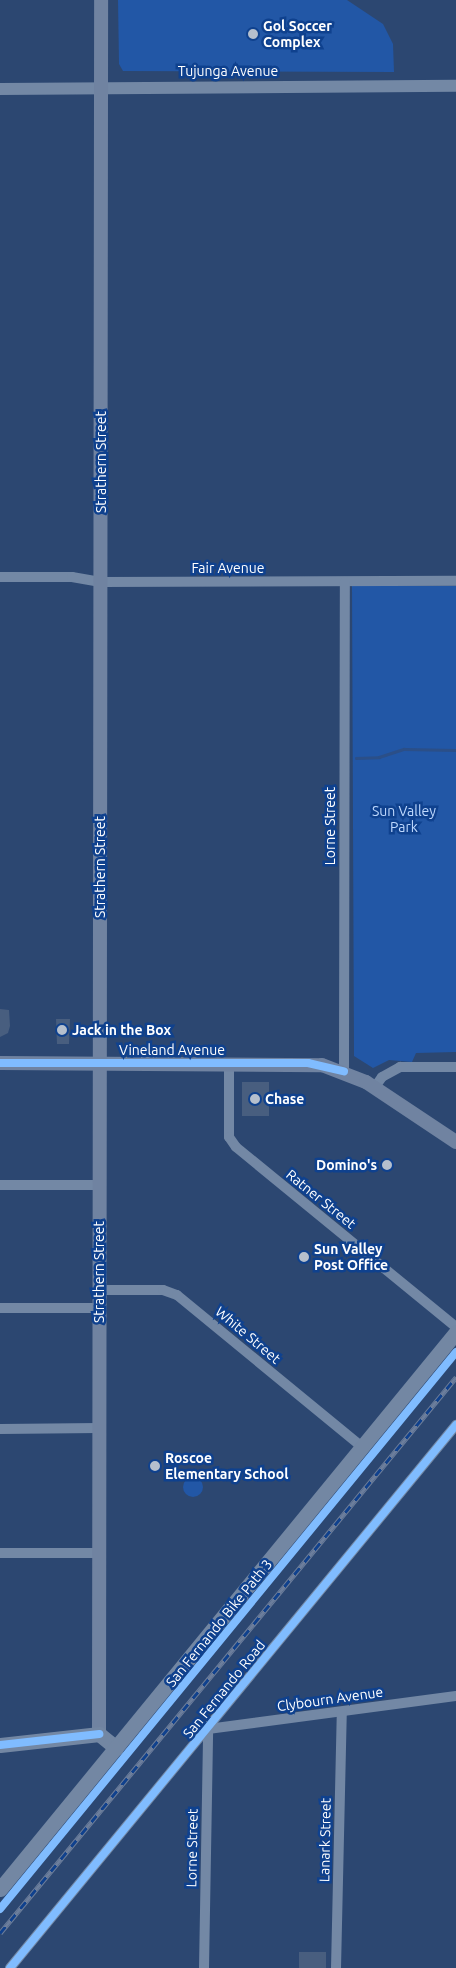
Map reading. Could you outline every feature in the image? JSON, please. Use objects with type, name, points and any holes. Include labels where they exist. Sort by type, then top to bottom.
[{"type":"main road","name":"Strathern Street","points":[[99,1734],[101,0]]},
{"type":"main road","name":"Vineland Avenue","points":[[0,1063],[308,1063],[344,1071],[375,1087],[456,1142]]},
{"type":"main road","points":[[0,1888],[456,1332]]},
{"type":"main road","points":[[0,1745],[99,1734],[116,1748]]},
{"type":"street","name":"Tujunga Avenue","points":[[0,89],[456,86]]},
{"type":"street","name":"Fair Avenue","points":[[0,577],[72,577],[101,582],[456,581]]},
{"type":"street","name":"Lorne Street","points":[[344,582],[344,1071]]},
{"type":"street","name":"Ratner Street","points":[[229,1063],[229,1137],[236,1146],[456,1327]]},
{"type":"street","points":[[375,1087],[382,1077],[400,1067],[456,1067]]},
{"type":"street","points":[[0,1185],[99,1185]]},
{"type":"street","name":"White Street","points":[[99,1290],[163,1290],[177,1295],[362,1447]]},
{"type":"street","points":[[0,1308],[99,1308]]},
{"type":"street","name":"San Fernando Road","points":[[10,1968],[456,1425]]},
{"type":"street","points":[[0,1429],[99,1428]]},
{"type":"street","points":[[0,1553],[100,1553]]},
{"type":"street","name":"Clybourn Avenue","points":[[208,1729],[456,1696]]},
{"type":"street","name":"Lanark Street","points":[[336,1968],[342,1712]]},
{"type":"street","name":"Lorne Street","points":[[204,1968],[208,1729]]},
{"type":"green space","name":"Gol Soccer Complex","points":[[118,0],[347,0],[383,24],[393,44],[394,72],[123,71],[119,64]]},
{"type":"green space","name":"Sun Valley Park","points":[[352,586],[456,586],[456,1052],[416,1053],[412,1062],[389,1060],[373,1068],[354,1056]]},
{"type":"green space","points":[[193,1477],[200,1480],[203,1487],[200,1494],[193,1497],[186,1494],[183,1487],[186,1480]]},
{"type":"building","points":[[0,1009],[9,1010],[10,1026],[8,1033],[0,1037]]},
{"type":"building","name":"Jack in the Box","points":[[56,1019],[70,1019],[69,1044],[57,1044]]},
{"type":"building","name":"Chase","points":[[242,1082],[269,1082],[269,1116],[242,1116]]},
{"type":"building","points":[[299,1952],[326,1952],[326,1968],[299,1968]]},
{"type":"waterway","points":[[356,758],[379,757],[404,749],[456,750]]},
{"type":"railway","points":[[0,1933],[456,1377]]},
{"type":"cycle path","points":[[0,1063],[308,1063],[344,1071]]},
{"type":"cycle path","name":"San Fernando Bike Path 3","points":[[0,1909],[456,1352]]},
{"type":"cycle path","points":[[10,1968],[456,1425]]},
{"type":"cycle path","points":[[0,1745],[99,1734]]},
{"type":"place","name":"Gol Soccer Complex","points":[[253,34]]},
{"type":"place","name":"Jack in the Box","points":[[62,1030]]},
{"type":"place","name":"Chase","points":[[255,1099]]},
{"type":"place","name":"Domino's","points":[[387,1165]]},
{"type":"place","name":"Sun Valley Post Office","points":[[304,1257]]},
{"type":"place","name":"Roscoe Elementary School","points":[[155,1466]]}]
